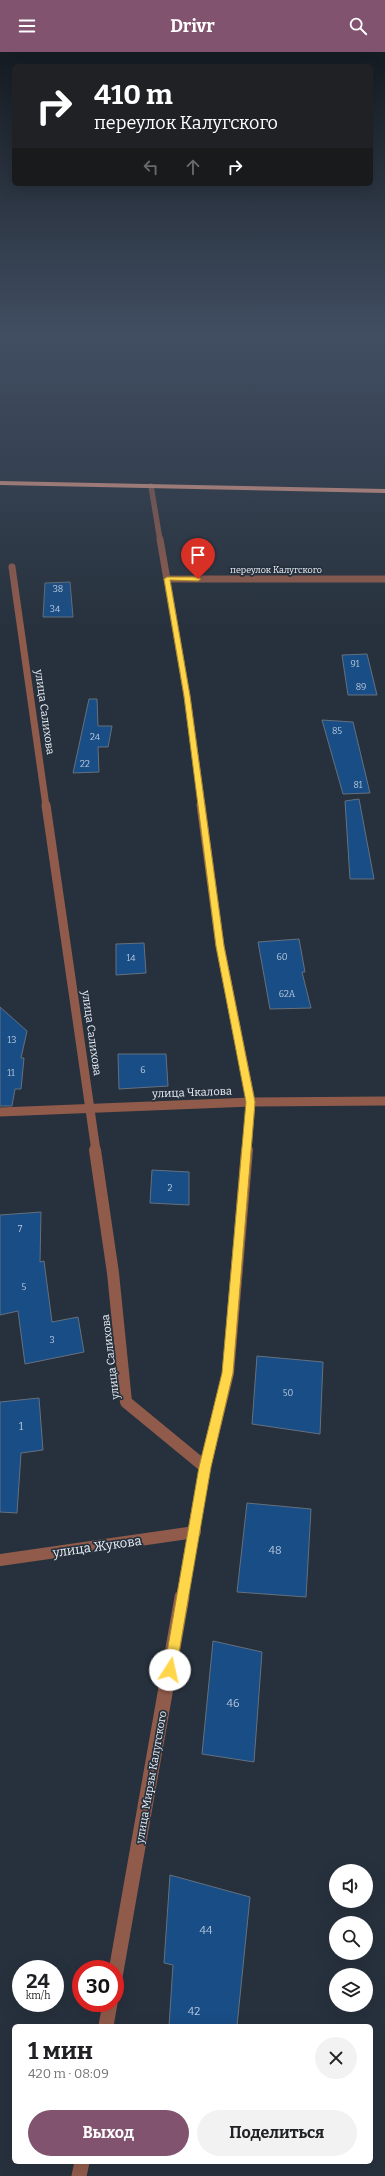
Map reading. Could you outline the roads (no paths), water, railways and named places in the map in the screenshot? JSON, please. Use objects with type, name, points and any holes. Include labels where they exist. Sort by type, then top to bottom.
[{"type":"highway","points":[[0,483],[385,491]]},
{"type":"street","name":"улица Мирзы Калугского","points":[[118,1960],[195,1532],[205,1467],[228,1373],[250,1102],[220,946],[187,696],[151,486]]},
{"type":"street","name":"улица Салихова","points":[[12,567],[91,1109],[113,1273],[126,1402],[205,1467]]},
{"type":"street","name":"переулок Калугского","points":[[167,579],[385,580]]},
{"type":"street","name":"улица Чкалова","points":[[0,1112],[250,1102],[385,1101]]},
{"type":"street","name":"улица Жукова","points":[[0,1560],[195,1532]]},
{"type":"street","points":[[106,2024],[108,2012]]},
{"type":"street","points":[[79,2176],[82,2164]]}]
